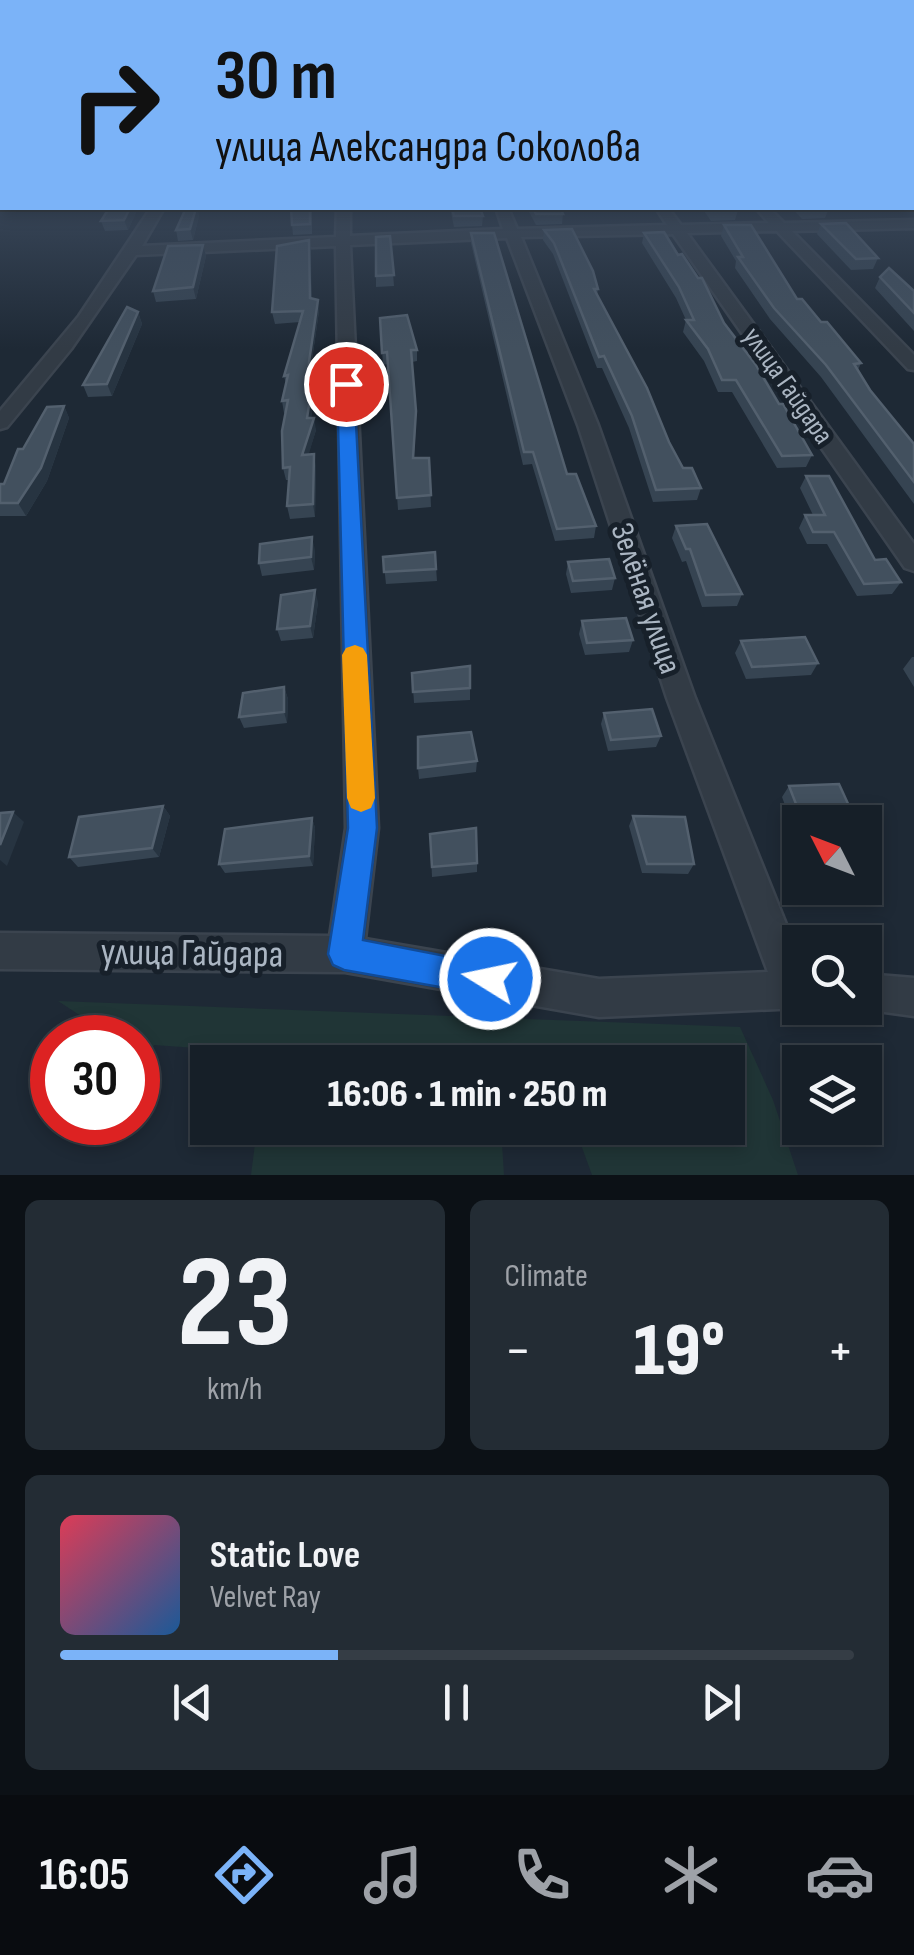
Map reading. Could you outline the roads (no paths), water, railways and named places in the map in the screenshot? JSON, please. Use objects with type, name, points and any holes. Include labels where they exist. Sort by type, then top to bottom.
[{"type":"street","points":[[0,423],[65,348],[140,239]]},
{"type":"street","points":[[134,250],[376,239]]},
{"type":"street","name":"Зелёная улица","points":[[515,239],[588,425],[681,698],[782,950]]},
{"type":"street","name":"улица Гайдара","points":[[686,239],[914,562]]},
{"type":"street","points":[[792,239],[914,365]]},
{"type":"street","points":[[343,240],[362,828],[344,954]]},
{"type":"street","name":"улица Гайдара","points":[[0,950],[344,954],[599,998],[782,989]]},
{"type":"street","points":[[882,995],[914,997]]}]
